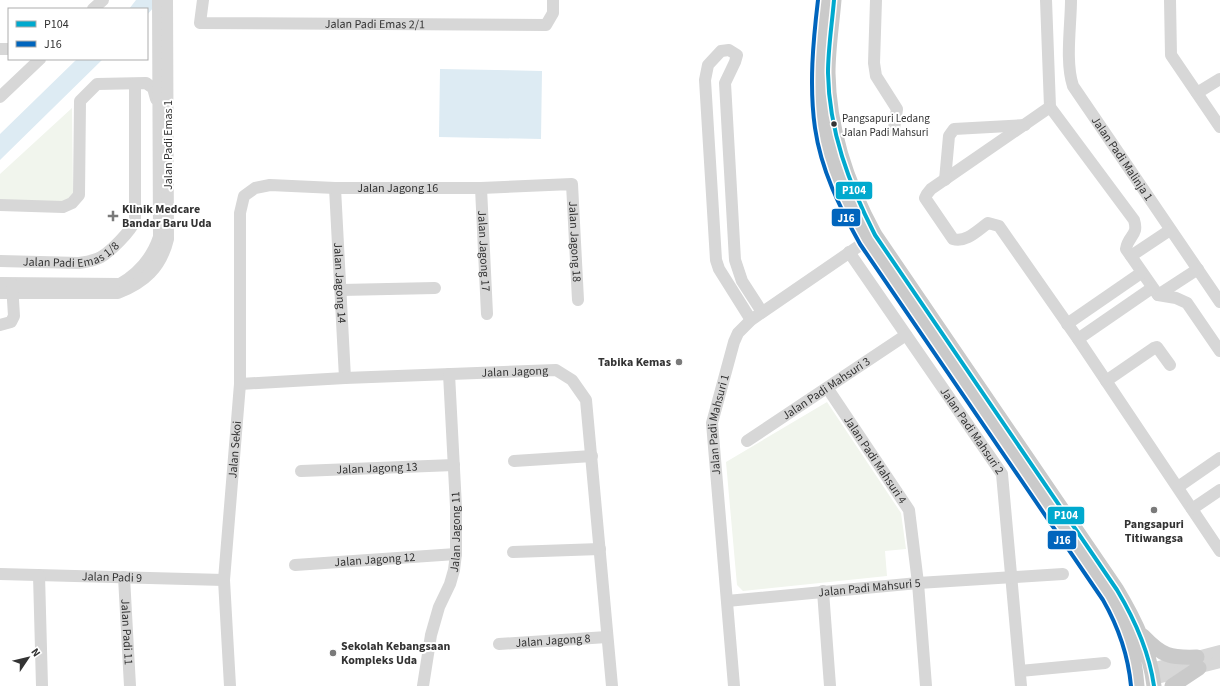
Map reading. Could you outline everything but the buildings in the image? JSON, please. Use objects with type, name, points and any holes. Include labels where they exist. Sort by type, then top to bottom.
[{"type":"main road","points":[[824,0],[819,62],[819,111],[828,157],[839,189],[1108,597],[1125,628],[1132,649],[1147,680]]},
{"type":"main road","points":[[834,0],[828,73],[833,124],[839,152],[870,238],[1117,590],[1141,634],[1160,652],[1198,662],[1172,686]]},
{"type":"main road","points":[[1141,634],[1147,680]]},
{"type":"street","points":[[94,8],[103,0]]},
{"type":"street","name":"Jalan Padi Emas 2/1","points":[[203,0],[200,23],[546,25],[554,13],[552,0]]},
{"type":"street","points":[[876,0],[874,63],[876,76],[897,109],[894,129]]},
{"type":"street","points":[[1046,0],[1050,107],[1134,220],[1136,229],[1127,243],[1126,249],[1141,273],[1155,292],[1187,303],[1220,351]]},
{"type":"street","name":"Jalan Padi Malinja 1","points":[[1071,0],[1070,78],[1073,86],[1220,302]]},
{"type":"street","points":[[1170,0],[1171,55],[1220,127]]},
{"type":"street","name":"Jalan Padi Emas 1","points":[[6,288],[120,284],[130,278],[149,258],[158,237],[158,64],[163,5]]},
{"type":"street","name":"Jalan Padi Emas 1","points":[[6,288],[118,294],[135,287],[148,276],[164,253],[168,240],[163,5]]},
{"type":"street","points":[[751,320],[719,269],[716,260],[705,80],[708,65],[721,51],[729,50],[737,55],[736,62],[725,83],[735,260],[742,281],[762,312]]},
{"type":"street","points":[[0,97],[39,60]]},
{"type":"street","points":[[141,84],[154,74],[158,64]]},
{"type":"street","points":[[1197,93],[1220,79]]},
{"type":"street","points":[[0,206],[63,208],[72,203],[79,195],[80,101],[97,84],[141,84],[152,88],[158,105]]},
{"type":"street","name":"Jalan Padi Emas 1/8","points":[[0,261],[80,263],[91,261],[104,254],[132,228],[135,221],[141,84]]},
{"type":"street","points":[[1050,107],[986,153],[945,180],[927,194],[925,198],[953,239],[960,241],[965,239],[988,223],[998,226],[1078,339],[1220,551]]},
{"type":"street","points":[[945,180],[949,136],[954,129],[1025,125]]},
{"type":"street","name":"Jalan Jagong 16","points":[[240,213],[244,196],[255,188],[262,186],[335,188],[481,188],[572,184]]},
{"type":"street","name":"Jalan Jagong 18","points":[[572,184],[578,300]]},
{"type":"street","name":"Jalan Jagong 14","points":[[335,188],[344,378]]},
{"type":"street","name":"Jalan Jagong 17","points":[[481,188],[487,314]]},
{"type":"street","name":"Jalan Sekoi","points":[[230,686],[224,580],[240,384],[240,213]]},
{"type":"street","points":[[1131,256],[1170,230]]},
{"type":"street","name":"Jalan Padi Mahsuri 1","points":[[734,686],[712,424],[734,342],[738,333],[751,320],[870,238]]},
{"type":"street","name":"Jalan Padi Mahsuri 2","points":[[849,252],[1002,474],[1021,686]]},
{"type":"street","points":[[716,260],[735,260]]},
{"type":"street","points":[[1078,339],[1155,292],[1198,269]]},
{"type":"street","points":[[1067,324],[1141,273]]},
{"type":"street","points":[[6,288],[14,316],[6,324]]},
{"type":"street","points":[[341,290],[435,288]]},
{"type":"street","name":"Jalan Padi Mahsuri 3","points":[[747,441],[828,389],[906,335]]},
{"type":"street","points":[[1106,381],[1157,347],[1170,365]]},
{"type":"street","name":"Jalan Jagong","points":[[240,384],[344,378],[556,370],[565,375],[580,389],[586,400],[612,686]]},
{"type":"street","name":"Jalan Jagong 11","points":[[423,686],[431,635],[439,607],[454,570],[456,554],[456,507],[449,374]]},
{"type":"street","name":"Jalan Padi Mahsuri 4","points":[[828,389],[909,510],[918,583],[926,686]]},
{"type":"street","points":[[514,460],[592,456]]},
{"type":"street","points":[[1178,487],[1220,458]]},
{"type":"street","name":"Jalan Jagong 13","points":[[301,472],[454,465]]},
{"type":"street","points":[[1192,509],[1220,490]]},
{"type":"street","points":[[513,552],[600,549]]},
{"type":"street","name":"Jalan Jagong 12","points":[[295,565],[456,554]]},
{"type":"street","name":"Jalan Padi 9","points":[[0,574],[224,580]]},
{"type":"street","name":"Jalan Padi Mahsuri 5","points":[[727,600],[918,583],[1063,574]]},
{"type":"street","points":[[39,575],[42,686]]},
{"type":"street","name":"Jalan Padi 11","points":[[124,577],[130,686]]},
{"type":"street","points":[[823,591],[830,686]]},
{"type":"street","name":"Jalan Jagong 8","points":[[498,644],[607,637]]},
{"type":"street","points":[[1147,680],[1198,662],[1220,651]]},
{"type":"street","points":[[1198,662],[1220,662]]},
{"type":"street","points":[[1020,671],[1105,663]]},
{"type":"shaded area","points":[[136,0],[160,0],[148,14],[148,8],[130,8]]},
{"type":"shaded area","points":[[76,60],[102,60],[0,160],[0,134]]},
{"type":"shaded area","points":[[440,69],[542,71],[541,139],[439,137]]},
{"type":"shaded area","points":[[72,108],[73,193],[66,201],[0,201],[0,174]]},
{"type":"shaded area","points":[[827,402],[901,513],[906,549],[885,551],[887,576],[743,591],[737,585],[726,462]]},
{"type":"transit line","name":"J16","points":[[818,0],[812,64],[813,112],[822,159],[832,188],[845,217],[860,244],[1103,600],[1114,621],[1122,642],[1128,663],[1131,686]]},
{"type":"transit line","name":"P104","points":[[834,0],[829,46],[828,73],[832,116],[842,157],[866,216],[875,235],[1117,590],[1130,613],[1145,648],[1154,686]]},
{"type":"place","name":"Pangsapuri Ledang Jalan Padi Mahsuri","points":[[834,124]]},
{"type":"place","name":"Klinik Medcare Bandar Baru Uda","points":[[113,216]]},
{"type":"place","name":"Tabika Kemas","points":[[679,362]]},
{"type":"place","name":"Pangsapuri Titiwangsa","points":[[1154,510]]},
{"type":"place","name":"Sekolah Kebangsaan Kompleks Uda","points":[[333,653]]}]
